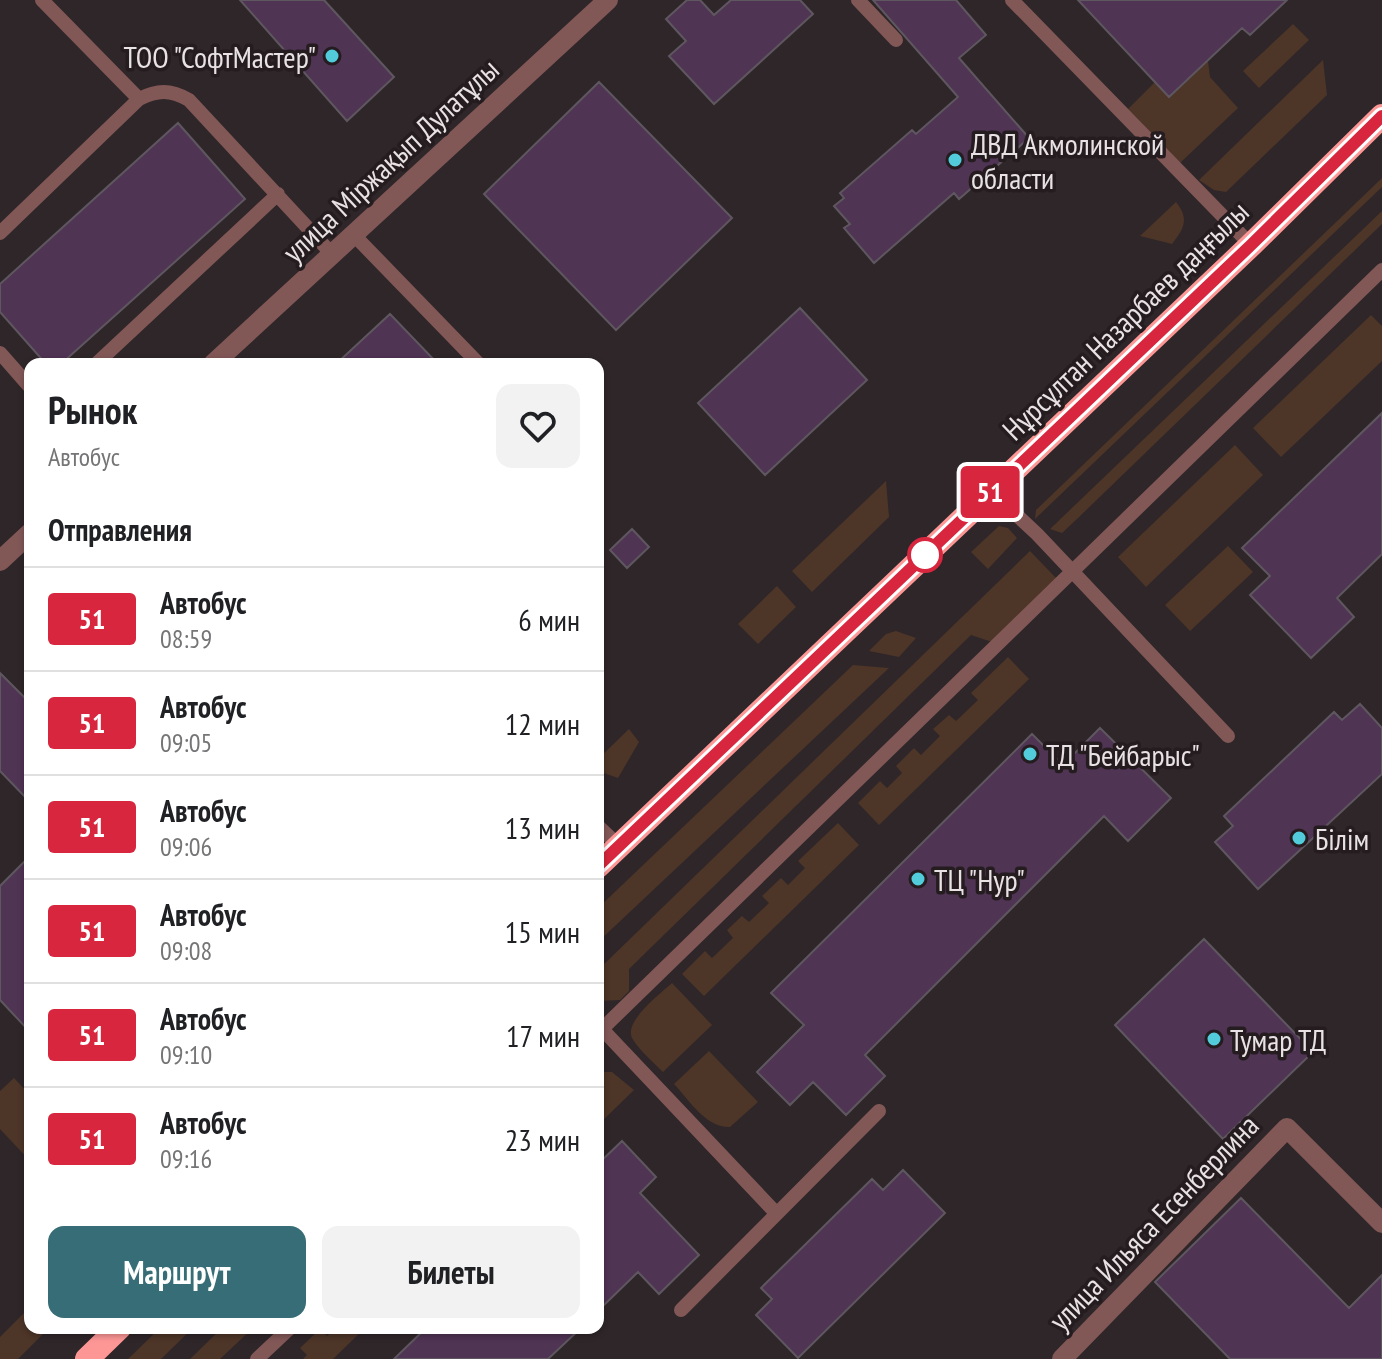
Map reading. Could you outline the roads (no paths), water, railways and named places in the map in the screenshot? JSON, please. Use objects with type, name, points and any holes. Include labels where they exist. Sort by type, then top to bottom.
[{"type":"highway","name":"Нұрсұлтан Назарбаев даңғылы","points":[[604,860],[1251,245],[1382,116]]},
{"type":"highway","points":[[87,1359],[113,1334]]},
{"type":"street","name":"улица Міржақып Дулатұлы","points":[[219,358],[608,0]]},
{"type":"street","points":[[0,561],[24,539]]},
{"type":"street","name":"улица Ильяса Есенберлина","points":[[1062,1359],[1287,1128],[1382,1223]]},
{"type":"lane","points":[[42,0],[139,99]]},
{"type":"lane","points":[[858,0],[896,40]]},
{"type":"lane","points":[[1012,0],[1251,245]]},
{"type":"lane","points":[[0,233],[139,99],[163,91],[189,100],[332,254]]},
{"type":"lane","points":[[102,358],[278,194]]},
{"type":"lane","points":[[353,234],[473,358]]},
{"type":"lane","points":[[604,1024],[1382,270]]},
{"type":"lane","points":[[0,353],[24,380]]},
{"type":"lane","points":[[991,491],[1073,572],[1228,736]]},
{"type":"lane","points":[[604,832],[619,846]]},
{"type":"lane","points":[[604,1034],[776,1213]]},
{"type":"lane","points":[[681,1310],[879,1111]]},
{"type":"lane","points":[[257,1359],[284,1334]]},
{"type":"place","name":"ТОО \"СофтМастер\"","points":[[332,56]]},
{"type":"place","name":"ДВД Акмолинской области","points":[[955,160]]},
{"type":"place","name":"ТД \"Бейбарыс\"","points":[[1030,754]]},
{"type":"place","name":"Білім","points":[[1299,838]]},
{"type":"place","name":"ТЦ \"Нур\"","points":[[918,879]]},
{"type":"place","name":"Тумар ТД","points":[[1214,1039]]}]
